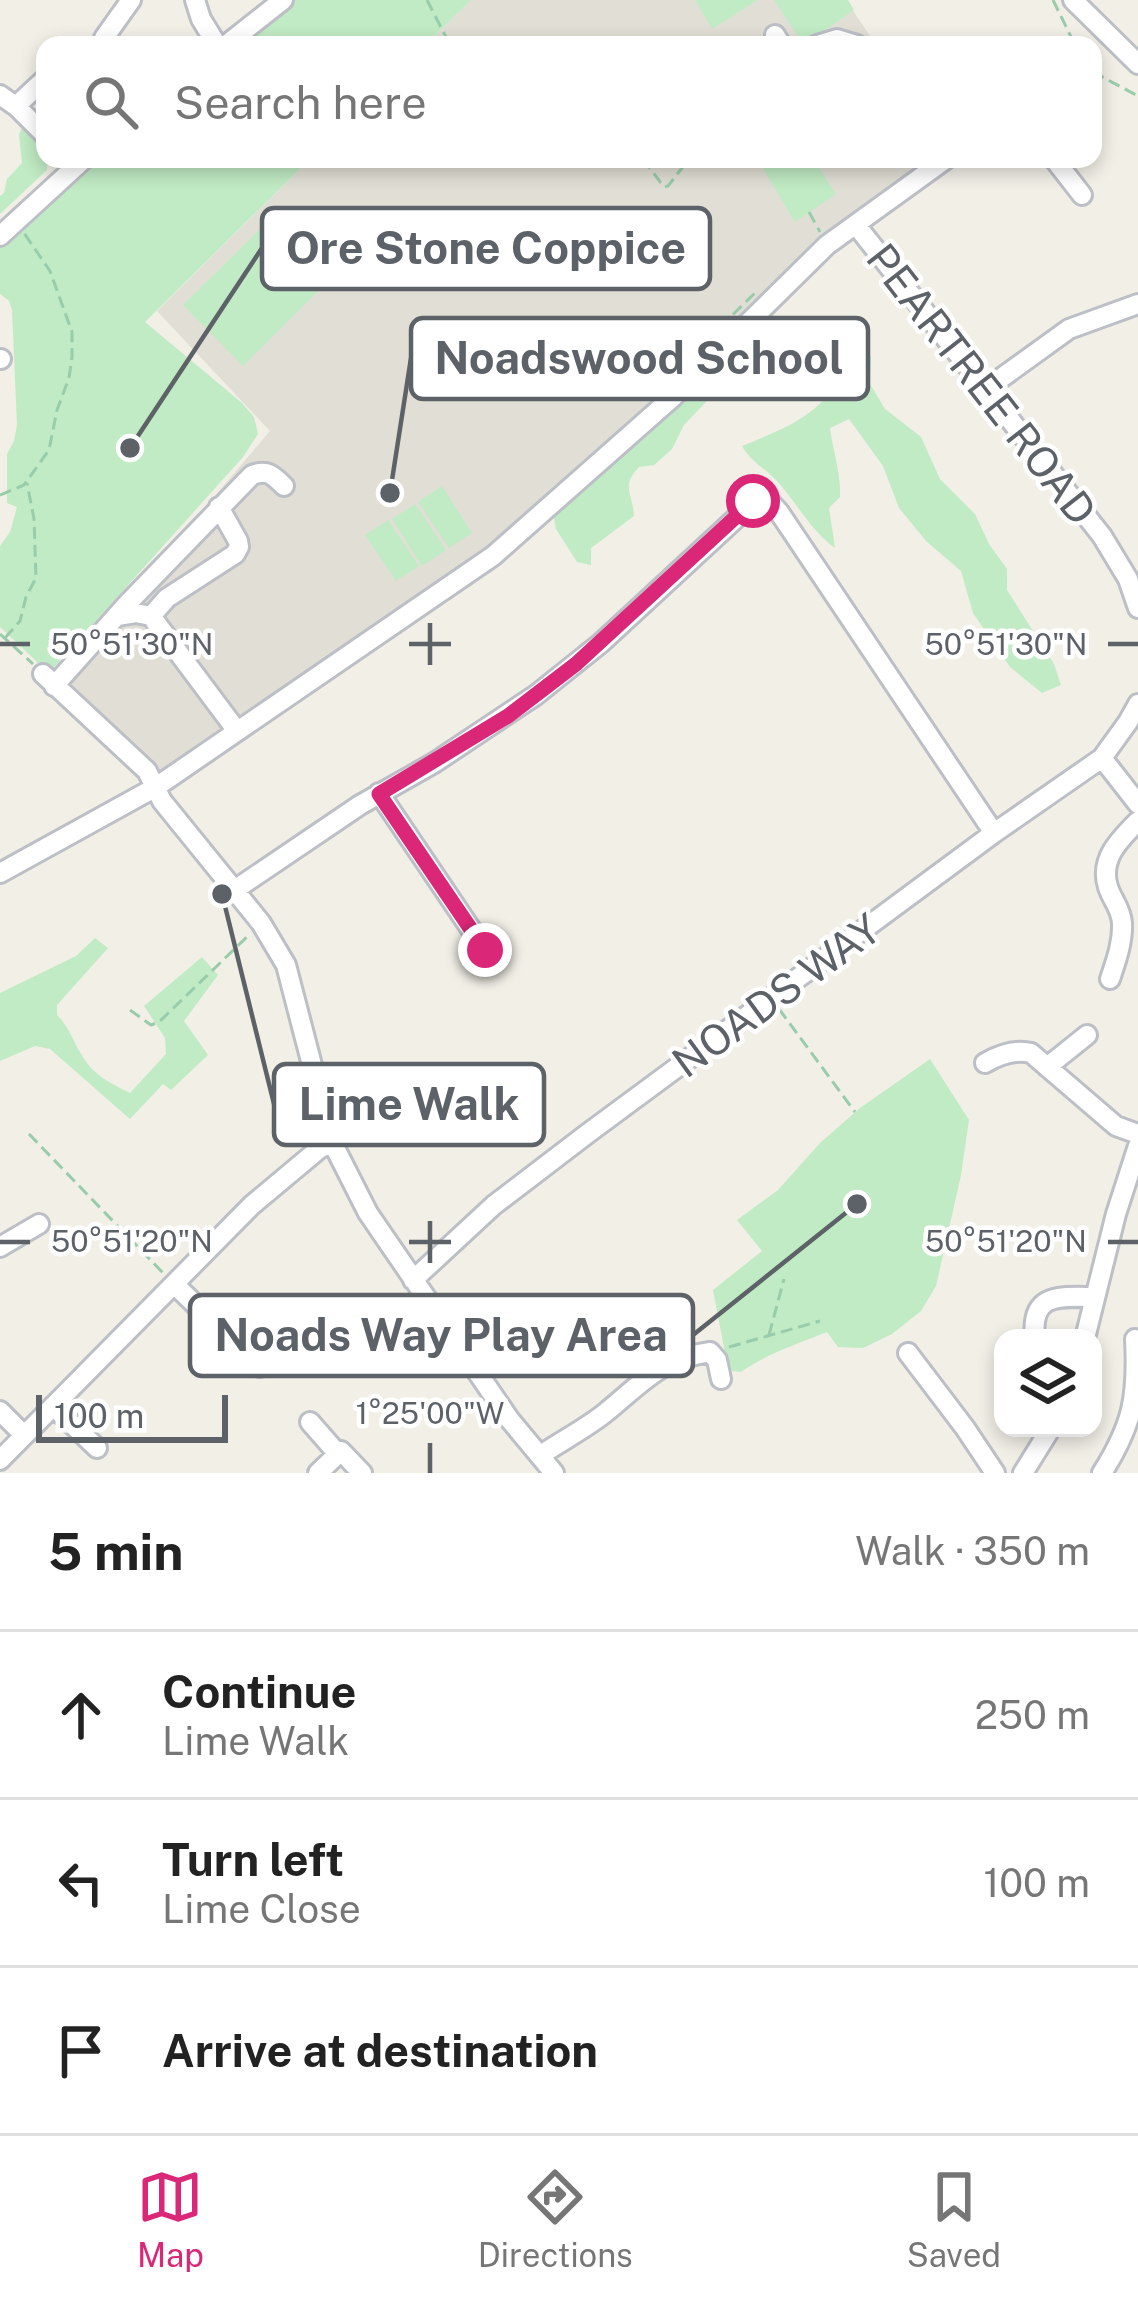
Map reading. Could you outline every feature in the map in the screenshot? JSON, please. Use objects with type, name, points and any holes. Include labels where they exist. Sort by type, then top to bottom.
[{"type":"street","points":[[105,36],[131,0]]},
{"type":"street","points":[[195,0],[201,19],[215,36]]},
{"type":"street","points":[[234,36],[283,0]]},
{"type":"street","points":[[1073,0],[1138,64]]},
{"type":"street","points":[[1102,43],[1110,37]]},
{"type":"street","points":[[36,84],[8,100],[36,126]]},
{"type":"street","points":[[0,236],[68,168]]},
{"type":"street","points":[[0,873],[156,787],[493,556],[673,397],[827,245],[931,168]]},
{"type":"street","points":[[1061,168],[1082,195]]},
{"type":"street","name":"PEARTREE ROAD","points":[[856,225],[1111,548],[1138,608]]},
{"type":"street","points":[[986,389],[1069,329],[1138,304]]},
{"type":"street","points":[[284,486],[273,474],[252,475],[48,680],[147,771],[162,801],[261,923],[286,965],[332,1142],[368,1213],[510,1420],[554,1473]]},
{"type":"street","points":[[236,889],[536,695],[602,643],[753,501],[764,498],[790,528],[994,833]]},
{"type":"street","points":[[151,616],[167,598],[235,554],[238,541],[219,507]]},
{"type":"street","points":[[116,616],[151,616],[237,730]]},
{"type":"street","points":[[1138,704],[1102,758],[1138,804]]},
{"type":"street","name":"NOADS WAY","points":[[413,1280],[494,1205],[1102,758]]},
{"type":"street","points":[[379,794],[485,950]]},
{"type":"street","points":[[1110,979],[1123,926],[1107,886],[1107,867],[1112,848],[1138,821]]},
{"type":"street","points":[[1047,1067],[1087,1035]]},
{"type":"street","points":[[985,1063],[1010,1053],[1031,1053],[1116,1126],[1138,1134]]},
{"type":"street","points":[[0,1460],[251,1205],[332,1142]]},
{"type":"street","points":[[1087,1329],[1115,1214],[1138,1146]]},
{"type":"street","points":[[1115,1214],[1138,1218]]},
{"type":"street","points":[[0,1247],[39,1224]]},
{"type":"street","points":[[174,1284],[260,1367]]},
{"type":"street","points":[[1033,1329],[1042,1304],[1050,1299],[1095,1298]]},
{"type":"street","points":[[642,1323],[664,1365]]},
{"type":"street","points":[[1102,1473],[1131,1419],[1135,1339]]},
{"type":"street","points":[[541,1455],[602,1416],[664,1365],[710,1352],[722,1378]]},
{"type":"street","points":[[908,1353],[995,1473]]},
{"type":"street","points":[[53,1406],[97,1448]]},
{"type":"street","points":[[0,1411],[24,1435]]},
{"type":"street","points":[[310,1422],[338,1454]]},
{"type":"street","points":[[1024,1473],[1046,1437]]},
{"type":"street","points":[[318,1473],[341,1451],[362,1473]]},
{"type":"path","points":[[427,0],[445,36]]},
{"type":"path","points":[[1053,0],[1071,36]]},
{"type":"path","points":[[1102,77],[1138,96]]},
{"type":"path","points":[[650,168],[664,187],[681,168]]},
{"type":"path","points":[[809,212],[827,245]]},
{"type":"path","points":[[0,495],[27,482],[49,450],[69,378],[72,332],[50,271],[16,222]]},
{"type":"path","points":[[720,327],[761,287]]},
{"type":"path","points":[[27,482],[37,578],[20,621],[2,636],[48,680]]},
{"type":"path","points":[[130,1010],[151,1024],[159,1022],[261,923]]},
{"type":"path","points":[[771,998],[855,1112]]},
{"type":"path","points":[[28,1134],[174,1284]]},
{"type":"path","points":[[769,1335],[784,1279]]},
{"type":"path","points":[[710,1352],[820,1321]]},
{"type":"shaded area","points":[[471,0],[846,0],[870,36],[434,36]]},
{"type":"shaded area","points":[[301,168],[935,168],[757,313],[493,556],[166,779],[60,678],[270,431],[157,311]]},
{"type":"green space","points":[[292,0],[471,0],[434,36],[248,36]]},
{"type":"green space","points":[[695,0],[758,0],[712,29]]},
{"type":"green space","points":[[774,0],[848,0],[854,10],[817,36],[798,36]]},
{"type":"green space","points":[[23,125],[33,135],[36,168],[47,170],[0,214],[7,179],[22,163],[19,135]]},
{"type":"green space","points":[[81,168],[301,168],[145,322],[242,403],[254,417],[258,434],[243,457],[49,673],[0,627],[0,546],[17,507],[7,503],[7,454],[17,425],[12,310],[0,294],[0,243]]},
{"type":"green space","points":[[762,168],[819,168],[836,194],[795,222]]},
{"type":"green space","points":[[267,222],[327,282],[243,366],[183,305]]},
{"type":"green space","points":[[820,320],[850,327],[871,357],[870,384],[885,409],[921,437],[940,479],[975,514],[1007,569],[1007,590],[1054,664],[1061,685],[1042,693],[1010,667],[973,613],[961,571],[926,541],[899,508],[883,466],[849,419],[830,428],[840,488],[840,497],[829,508],[835,548],[742,446],[804,417],[835,388],[812,347]]},
{"type":"green space","points":[[758,328],[763,347],[742,371],[717,385],[684,425],[672,449],[654,465],[639,467],[633,474],[629,485],[634,516],[591,548],[591,565],[577,562],[556,529],[551,501]]},
{"type":"green space","points":[[442,486],[472,533],[449,548],[418,502]]},
{"type":"green space","points":[[415,504],[446,550],[422,566],[392,519]]},
{"type":"green space","points":[[388,520],[419,566],[396,581],[365,535]]},
{"type":"green space","points":[[95,938],[108,948],[57,1005],[57,1015],[92,1069],[130,1093],[166,1054],[165,1038],[144,1006],[202,957],[218,975],[184,1021],[208,1055],[171,1090],[163,1084],[130,1119],[50,1049],[35,1046],[0,1061],[0,993],[76,956]]},
{"type":"green space","points":[[930,1059],[969,1120],[936,1286],[921,1311],[892,1334],[863,1348],[838,1347],[827,1332],[741,1372],[732,1371],[713,1290],[762,1251],[737,1220],[778,1190],[860,1108]]},
{"type":"place","name":"Ore Stone Coppice","points":[[130,448]]},
{"type":"place","name":"Noadswood School","points":[[390,493]]},
{"type":"place","name":"Lime Walk","points":[[222,894]]},
{"type":"place","name":"Noads Way Play Area","points":[[857,1204]]},
{"type":"route","points":[[485,950],[379,794],[508,716],[576,664],[753,501]]}]
